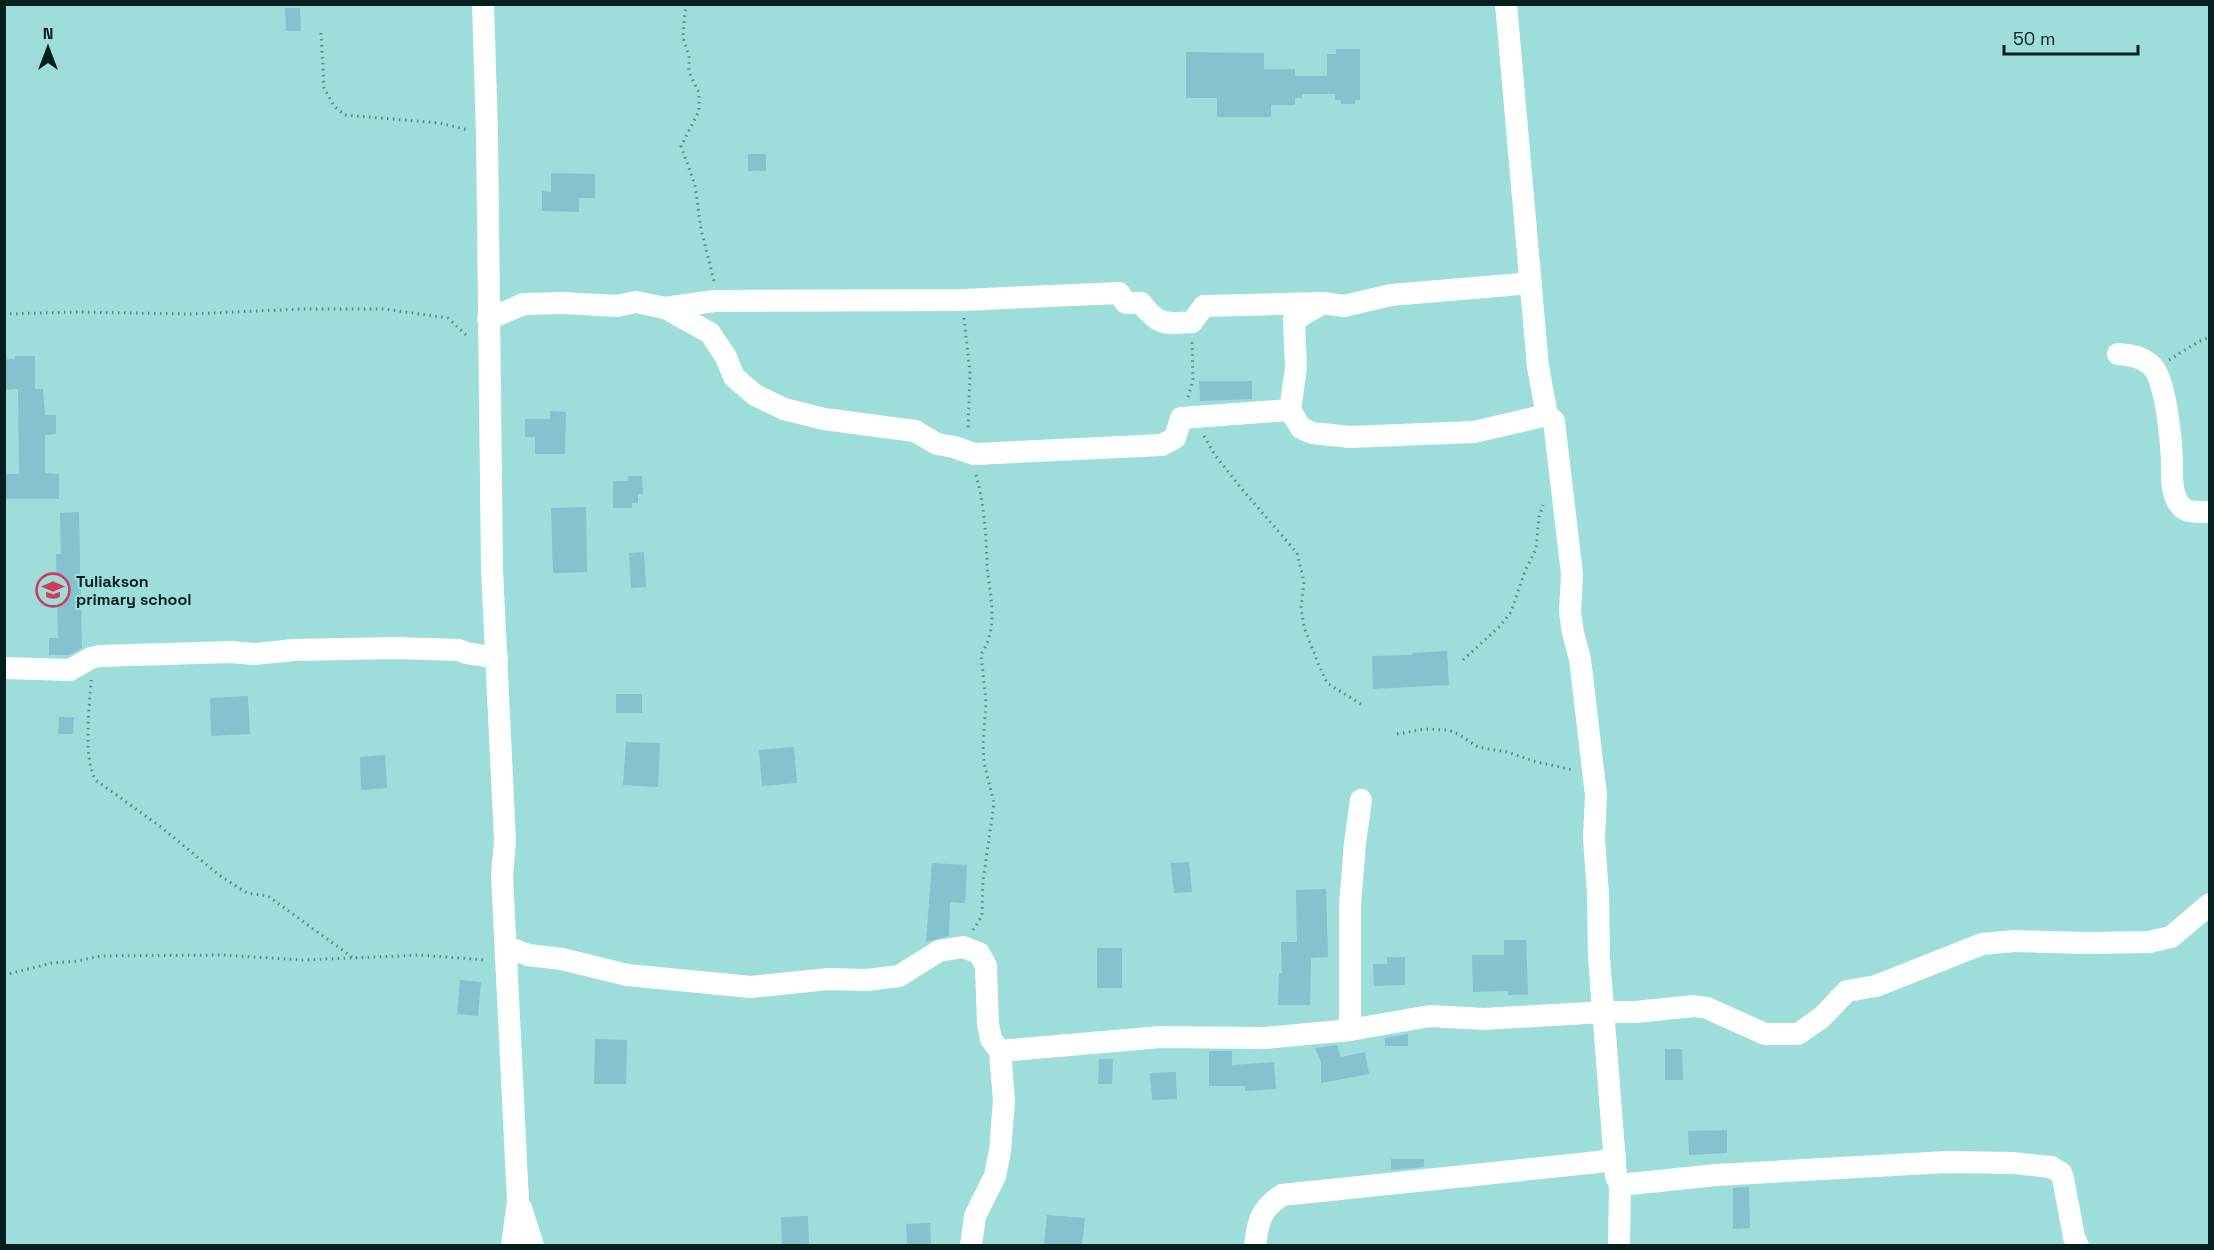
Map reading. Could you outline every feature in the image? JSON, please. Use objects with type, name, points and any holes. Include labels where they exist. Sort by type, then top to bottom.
[{"type":"street","points":[[483,4],[487,135],[492,569],[505,841],[502,875],[518,1201],[512,1245]]},
{"type":"street","points":[[1506,4],[1518,117],[1538,367],[1547,416]]},
{"type":"street","points":[[665,308],[714,301],[962,300],[1119,293],[1126,303],[1141,303],[1157,321],[1166,324],[1192,322],[1204,306],[1323,303],[1344,306],[1391,295],[1531,283]]},
{"type":"street","points":[[488,319],[524,304],[564,303],[617,306],[636,302],[665,308],[710,333],[726,357],[734,377],[755,395],[784,409],[824,419],[915,431],[937,444],[968,452],[989,454],[1162,445],[1175,438],[1181,418],[1290,410]]},
{"type":"street","points":[[1323,303],[1294,320],[1296,368],[1290,410],[1301,428],[1312,433],[1350,437],[1474,432],[1547,416],[1554,420],[1572,574],[1570,612],[1572,633],[1580,659],[1596,795],[1593,838],[1603,1012],[1616,1176],[1620,1185],[1619,1245]]},
{"type":"street","points":[[2118,354],[2137,357],[2154,369],[2162,391],[2170,430],[2175,497],[2183,509],[2210,512]]},
{"type":"street","points":[[4,668],[70,670],[91,658],[114,655],[200,655],[231,652],[254,654],[294,650],[405,648],[459,650],[497,658]]},
{"type":"street","points":[[1350,1030],[1350,905],[1361,800]]},
{"type":"street","points":[[1000,1051],[1160,1037],[1264,1038],[1350,1030],[1430,1016],[1484,1019],[1636,1012],[1694,1006],[1707,1008],[1764,1034],[1798,1034],[1822,1017],[1847,991],[1876,986],[1982,944],[2014,941],[2149,942],[2171,937],[2210,904]]},
{"type":"street","points":[[507,954],[562,959],[627,975],[751,987],[828,979],[867,980],[899,976],[939,951],[963,947],[979,953],[986,966],[988,1024],[991,1038],[1000,1051],[1004,1101],[1000,1151],[995,1176],[975,1216],[971,1245]]},
{"type":"street","points":[[1255,1245],[1259,1218],[1267,1206],[1282,1196],[1315,1190],[1599,1162],[1615,1157]]},
{"type":"street","points":[[1620,1185],[1716,1175],[1947,1162],[2013,1163],[2051,1167],[2061,1173],[2063,1178],[2074,1237],[2078,1245]]},
{"type":"street","points":[[518,1201],[533,1245]]},
{"type":"path","points":[[688,4],[685,11],[683,38],[689,56],[689,72],[699,93],[699,111],[681,146],[695,185],[701,229],[714,281],[714,301]]},
{"type":"path","points":[[321,33],[324,88],[334,106],[345,115],[440,123],[487,135]]},
{"type":"path","points":[[962,300],[970,373],[968,452],[968,449],[982,496],[993,611],[987,646],[981,654],[986,702],[984,763],[994,803],[983,881],[982,916],[963,947]]},
{"type":"path","points":[[4,315],[77,312],[189,314],[302,309],[384,309],[448,318],[489,356]]},
{"type":"path","points":[[1192,322],[1193,380],[1181,418],[1193,425],[1208,440],[1215,455],[1296,553],[1304,581],[1301,609],[1306,635],[1327,683],[1361,704]]},
{"type":"path","points":[[2154,369],[2210,337]]},
{"type":"path","points":[[1463,660],[1500,626],[1511,612],[1525,571],[1536,549],[1539,517],[1546,497]]},
{"type":"path","points":[[91,658],[89,758],[93,777],[219,875],[247,893],[268,896],[354,958]]},
{"type":"path","points":[[1397,734],[1425,729],[1448,730],[1478,747],[1507,752],[1555,767],[1593,774]]},
{"type":"path","points":[[4,975],[52,963],[100,956],[212,954],[302,960],[507,954]]},
{"type":"building","points":[[285,8],[300,8],[301,31],[286,31]]},
{"type":"building","points":[[1336,49],[1360,49],[1360,100],[1355,100],[1355,104],[1341,104],[1341,100],[1335,100],[1335,94],[1302,94],[1302,98],[1295,98],[1295,105],[1271,105],[1271,117],[1217,117],[1217,98],[1186,98],[1186,52],[1264,53],[1264,69],[1295,69],[1295,76],[1327,76],[1327,54],[1336,54]]},
{"type":"building","points":[[748,154],[766,154],[766,171],[748,171]]},
{"type":"building","points":[[551,173],[595,174],[595,198],[579,198],[579,212],[542,211],[542,191],[551,192]]},
{"type":"building","points":[[15,356],[35,356],[35,389],[43,389],[45,415],[56,415],[56,434],[45,435],[45,473],[59,474],[59,499],[4,499],[4,474],[19,474],[18,389],[4,390],[4,359],[15,359]]},
{"type":"building","points":[[1199,381],[1252,381],[1252,399],[1200,401]]},
{"type":"building","points":[[550,411],[566,412],[565,454],[535,454],[535,437],[525,437],[525,419],[550,419]]},
{"type":"building","points":[[628,476],[642,476],[643,494],[638,494],[638,503],[632,503],[632,508],[613,508],[613,481],[628,481]]},
{"type":"building","points":[[586,507],[587,572],[553,573],[551,508]]},
{"type":"building","points":[[79,512],[82,648],[69,655],[49,655],[49,638],[58,638],[56,554],[61,554],[60,513]]},
{"type":"building","points":[[644,552],[646,587],[631,588],[629,553]]},
{"type":"building","points":[[1447,651],[1449,685],[1373,689],[1372,656]]},
{"type":"building","points":[[616,694],[642,694],[642,713],[616,713]]},
{"type":"building","points":[[248,696],[250,734],[211,736],[210,698]]},
{"type":"building","points":[[59,717],[74,717],[73,734],[58,734]]},
{"type":"building","points":[[626,742],[660,743],[658,787],[623,785]]},
{"type":"building","points":[[794,747],[797,783],[762,786],[759,750]]},
{"type":"building","points":[[385,755],[387,788],[361,790],[360,757]]},
{"type":"building","points":[[1189,862],[1192,892],[1174,893],[1171,863]]},
{"type":"building","points":[[932,863],[967,865],[965,903],[950,902],[949,936],[926,942]]},
{"type":"building","points":[[1326,889],[1328,957],[1311,958],[1310,1005],[1278,1005],[1279,973],[1282,973],[1281,942],[1297,942],[1296,890]]},
{"type":"building","points":[[1504,940],[1526,940],[1528,995],[1508,995],[1508,991],[1473,992],[1472,955],[1504,955]]},
{"type":"building","points":[[1097,948],[1122,948],[1122,988],[1097,988]]},
{"type":"building","points":[[1387,957],[1405,957],[1405,985],[1374,986],[1373,964],[1387,964]]},
{"type":"building","points":[[460,980],[481,982],[478,1016],[457,1014]]},
{"type":"building","points":[[1408,1034],[1408,1046],[1385,1046],[1385,1038]]},
{"type":"building","points":[[595,1039],[627,1040],[626,1084],[594,1084]]},
{"type":"building","points":[[1337,1045],[1341,1057],[1365,1052],[1369,1074],[1321,1083],[1321,1062],[1315,1048]]},
{"type":"building","points":[[1665,1049],[1682,1049],[1683,1080],[1665,1080]]},
{"type":"building","points":[[1209,1051],[1232,1051],[1232,1065],[1274,1062],[1276,1089],[1245,1091],[1245,1086],[1209,1086]]},
{"type":"building","points":[[1099,1059],[1113,1059],[1112,1084],[1098,1084]]},
{"type":"building","points":[[1176,1072],[1177,1099],[1152,1100],[1150,1073]]},
{"type":"building","points":[[1727,1130],[1727,1153],[1689,1155],[1688,1131]]},
{"type":"building","points":[[1391,1159],[1424,1159],[1424,1167],[1391,1170]]},
{"type":"building","points":[[1749,1187],[1750,1228],[1733,1229],[1733,1188]]},
{"type":"building","points":[[1047,1215],[1085,1218],[1082,1245],[1044,1245]]},
{"type":"building","points":[[808,1216],[809,1245],[782,1245],[781,1217]]},
{"type":"building","points":[[930,1223],[931,1245],[907,1245],[906,1224]]},
{"type":"place","name":"Tuliakson primary school","points":[[53,590]]}]
